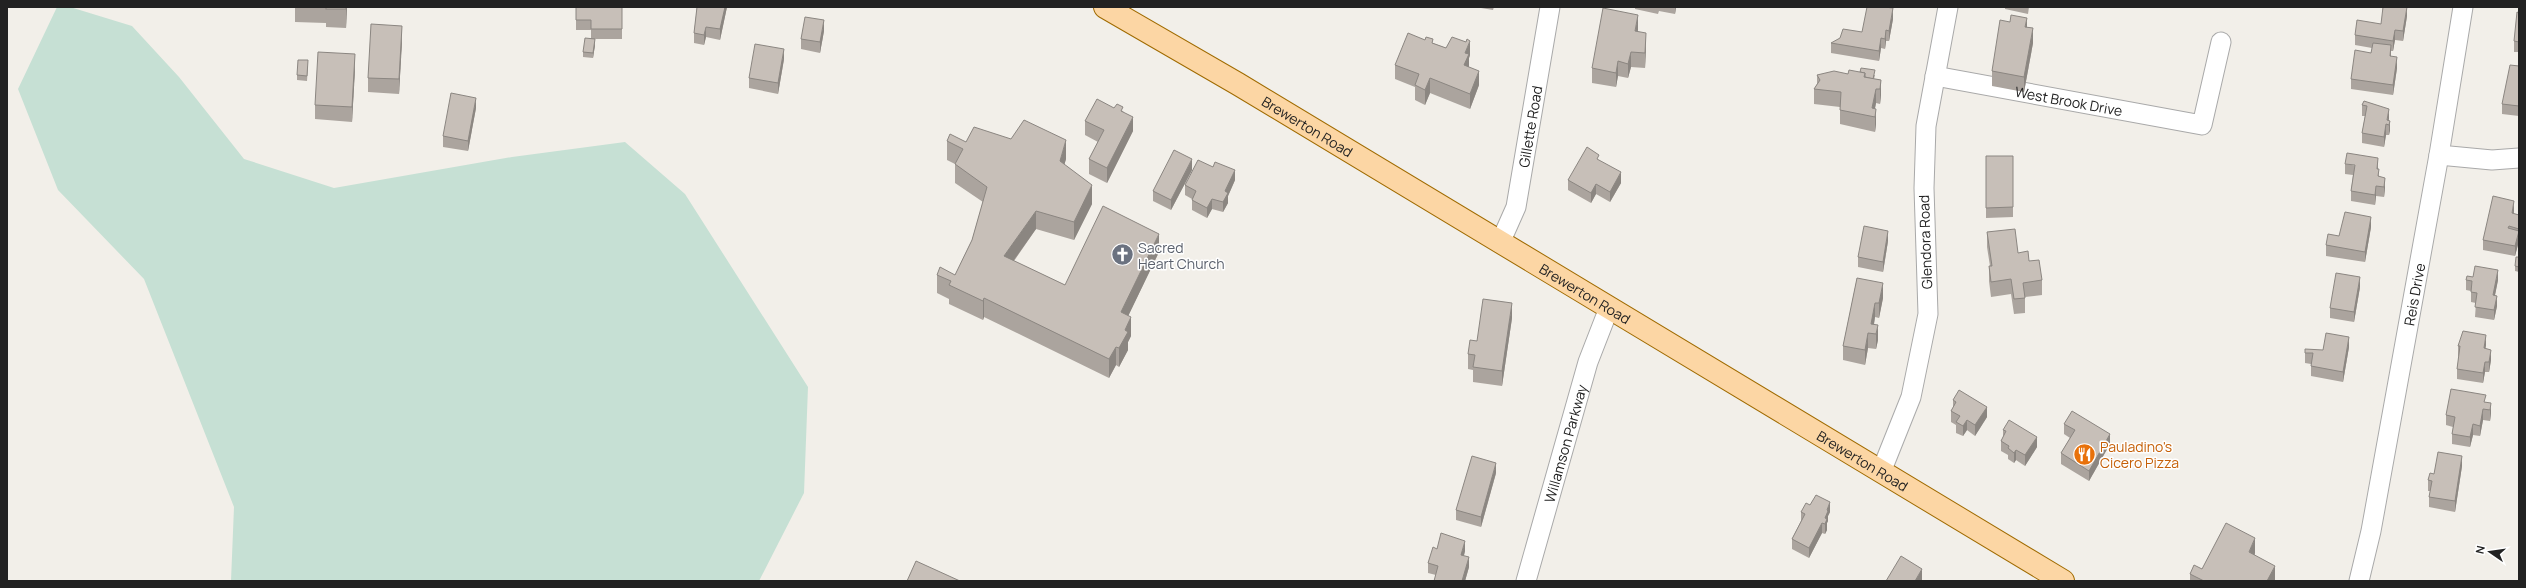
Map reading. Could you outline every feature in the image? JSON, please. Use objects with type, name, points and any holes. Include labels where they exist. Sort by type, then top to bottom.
[{"type":"main road","name":"Brewerton Road","points":[[1105,7],[1238,84],[1881,472],[2054,579]]},
{"type":"street","name":"Gillette Road","points":[[1500,243],[1516,207],[1550,7]]},
{"type":"street","name":"Glendora Road","points":[[1881,472],[1911,397],[1928,314],[1924,188],[1926,126],[1948,7]]},
{"type":"street","name":"Reis Drive","points":[[2359,581],[2371,531],[2439,155],[2463,7]]},
{"type":"street","name":"West Brook Drive","points":[[1935,76],[2202,125],[2221,42]]},
{"type":"street","points":[[2439,155],[2492,160],[2519,158]]},
{"type":"street","name":"Willamson Parkway","points":[[1526,581],[1588,362],[1609,308]]},
{"type":"green space","points":[[57,7],[70,7],[132,26],[179,77],[244,159],[334,188],[512,157],[625,142],[685,194],[808,387],[804,493],[759,581],[231,581],[234,507],[144,279],[58,190],[18,89]]},
{"type":"building","points":[[326,7],[346,7],[346,9],[326,9]]},
{"type":"building","points":[[576,7],[622,7],[622,29],[591,29],[591,20],[576,20]]},
{"type":"building","points":[[697,7],[725,7],[720,29],[706,27],[704,35],[694,33]]},
{"type":"building","points":[[1867,7],[1893,8],[1889,31],[1886,30],[1885,39],[1881,38],[1879,51],[1831,43],[1840,38],[1843,29],[1862,32]]},
{"type":"building","points":[[2383,7],[2407,7],[2403,31],[2395,30],[2393,41],[2355,35],[2357,20],[2381,24]]},
{"type":"building","points":[[1603,8],[1638,15],[1635,31],[1646,33],[1645,53],[1631,52],[1628,64],[1618,61],[1616,73],[1592,68]]},
{"type":"building","points":[[2517,12],[2519,13],[2519,42],[2514,41]]},
{"type":"building","points":[[2011,15],[2027,18],[2025,27],[2033,28],[2024,77],[1992,71],[2000,20],[2010,22]]},
{"type":"building","points":[[805,17],[824,20],[820,42],[801,39]]},
{"type":"building","points":[[371,24],[402,26],[399,79],[368,78]]},
{"type":"building","points":[[1408,33],[1425,40],[1426,37],[1433,39],[1432,43],[1446,48],[1452,37],[1466,42],[1467,39],[1470,41],[1465,53],[1469,54],[1464,65],[1479,71],[1470,94],[1430,78],[1425,90],[1415,85],[1419,74],[1395,65]]},
{"type":"building","points":[[585,38],[595,39],[593,53],[583,52]]},
{"type":"building","points":[[2373,43],[2391,45],[2390,56],[2397,57],[2393,85],[2351,79],[2355,50],[2371,53]]},
{"type":"building","points":[[755,44],[784,49],[778,83],[749,78]]},
{"type":"building","points":[[318,52],[355,54],[352,107],[315,105]]},
{"type":"building","points":[[298,60],[308,60],[307,76],[297,75]]},
{"type":"building","points":[[2510,65],[2519,66],[2519,106],[2502,104]]},
{"type":"building","points":[[1861,68],[1875,70],[1873,79],[1865,77],[1865,73],[1860,72]]},
{"type":"building","points":[[1849,70],[1865,73],[1864,77],[1881,80],[1880,89],[1876,89],[1872,108],[1876,109],[1875,117],[1840,110],[1841,92],[1814,89],[1820,80],[1817,75],[1834,71],[1848,74]]},
{"type":"building","points":[[451,93],[476,98],[468,141],[443,136]]},
{"type":"building","points":[[1097,99],[1114,108],[1117,104],[1123,107],[1121,111],[1133,117],[1107,168],[1089,159],[1104,130],[1085,121]]},
{"type":"building","points":[[2364,101],[2389,109],[2387,120],[2390,121],[2389,125],[2386,124],[2384,137],[2362,133],[2367,106],[2362,105]]},
{"type":"building","name":"Sacred Heart Church","points":[[1024,120],[1066,140],[1060,161],[1092,185],[1074,222],[1036,211],[1004,256],[1065,285],[1103,206],[1159,234],[1121,312],[1131,317],[1125,330],[1128,332],[1119,348],[1116,347],[1109,359],[984,298],[983,301],[949,285],[951,281],[937,275],[940,267],[955,275],[972,240],[987,187],[955,164],[963,149],[947,141],[950,134],[966,142],[974,127],[1011,139]]},
{"type":"building","points":[[1587,147],[1599,155],[1597,159],[1621,172],[1610,192],[1596,184],[1591,193],[1568,180]]},
{"type":"building","points":[[1174,150],[1192,159],[1171,200],[1153,191]]},
{"type":"building","points":[[2347,153],[2378,158],[2378,176],[2385,178],[2384,187],[2376,186],[2375,195],[2351,191],[2355,165],[2345,164]]},
{"type":"building","points":[[1986,156],[2013,156],[2013,207],[1986,208]]},
{"type":"building","points":[[1198,160],[1213,167],[1215,162],[1235,170],[1225,191],[1228,193],[1223,202],[1212,199],[1207,208],[1192,200],[1196,191],[1185,185]]},
{"type":"building","points":[[2493,196],[2514,201],[2512,213],[2519,215],[2519,229],[2509,226],[2508,228],[2519,231],[2515,246],[2483,240]]},
{"type":"building","points":[[2345,212],[2371,217],[2365,252],[2326,245],[2328,234],[2339,236]]},
{"type":"building","points":[[1864,226],[1888,231],[1883,262],[1858,257]]},
{"type":"building","points":[[2015,229],[2018,253],[2028,251],[2029,261],[2039,260],[2042,280],[2023,283],[2025,298],[2014,299],[2011,279],[1991,282],[1989,266],[1992,266],[1987,232]]},
{"type":"building","points":[[2516,257],[2519,257],[2519,267],[2515,266]]},
{"type":"building","points":[[2475,266],[2498,270],[2493,295],[2497,296],[2494,310],[2475,307],[2477,293],[2471,292],[2472,281],[2466,280],[2467,276],[2473,277]]},
{"type":"building","points":[[2336,273],[2360,277],[2354,312],[2330,308]]},
{"type":"building","points":[[1857,278],[1883,283],[1879,303],[1875,303],[1871,324],[1878,325],[1876,334],[1868,333],[1865,350],[1843,346]]},
{"type":"building","points":[[1483,299],[1512,303],[1502,371],[1473,367],[1475,355],[1468,354],[1470,340],[1477,341]]},
{"type":"building","points":[[2463,331],[2486,335],[2484,348],[2491,350],[2489,362],[2485,362],[2483,373],[2457,369],[2460,346],[2458,346]]},
{"type":"building","points":[[2326,333],[2349,337],[2343,372],[2311,366],[2313,353],[2305,353],[2305,349],[2323,350]]},
{"type":"building","points":[[2451,389],[2486,395],[2484,402],[2491,403],[2490,410],[2483,409],[2480,426],[2473,424],[2470,437],[2452,434],[2455,417],[2446,415]]},
{"type":"building","points":[[1959,390],[1987,407],[1975,425],[1967,420],[1963,426],[1956,422],[1960,416],[1951,411],[1956,402],[1953,400]]},
{"type":"building","name":"Pauladino's Cicero Pizza","points":[[2072,411],[2110,434],[2089,471],[2061,453],[2075,430],[2064,424]]},
{"type":"building","points":[[2009,420],[2037,437],[2025,455],[2016,450],[2014,453],[2008,448],[2009,446],[2001,441],[2006,431],[2003,430]]},
{"type":"building","points":[[2438,452],[2462,456],[2455,501],[2429,497],[2432,481],[2428,480],[2430,473],[2434,474]]},
{"type":"building","points":[[1472,456],[1496,463],[1481,517],[1456,510]]},
{"type":"building","points":[[1816,495],[1830,502],[1825,518],[1827,519],[1825,524],[1822,523],[1809,548],[1792,539],[1805,514],[1801,512],[1806,503],[1810,505]]},
{"type":"building","points":[[2226,523],[2255,538],[2249,552],[2275,566],[2267,581],[2204,581],[2190,574],[2194,565],[2202,569]]},
{"type":"building","points":[[1441,533],[1465,541],[1461,555],[1469,557],[1462,581],[1434,581],[1438,566],[1428,563],[1433,547],[1437,549]]},
{"type":"building","points":[[1901,556],[1922,569],[1915,581],[1886,581]]},
{"type":"building","points":[[916,561],[960,581],[907,581]]},
{"type":"place","name":"Sacred Heart Church","points":[[1123,255]]},
{"type":"place","name":"Pauladino's Cicero Pizza","points":[[2085,454]]}]
